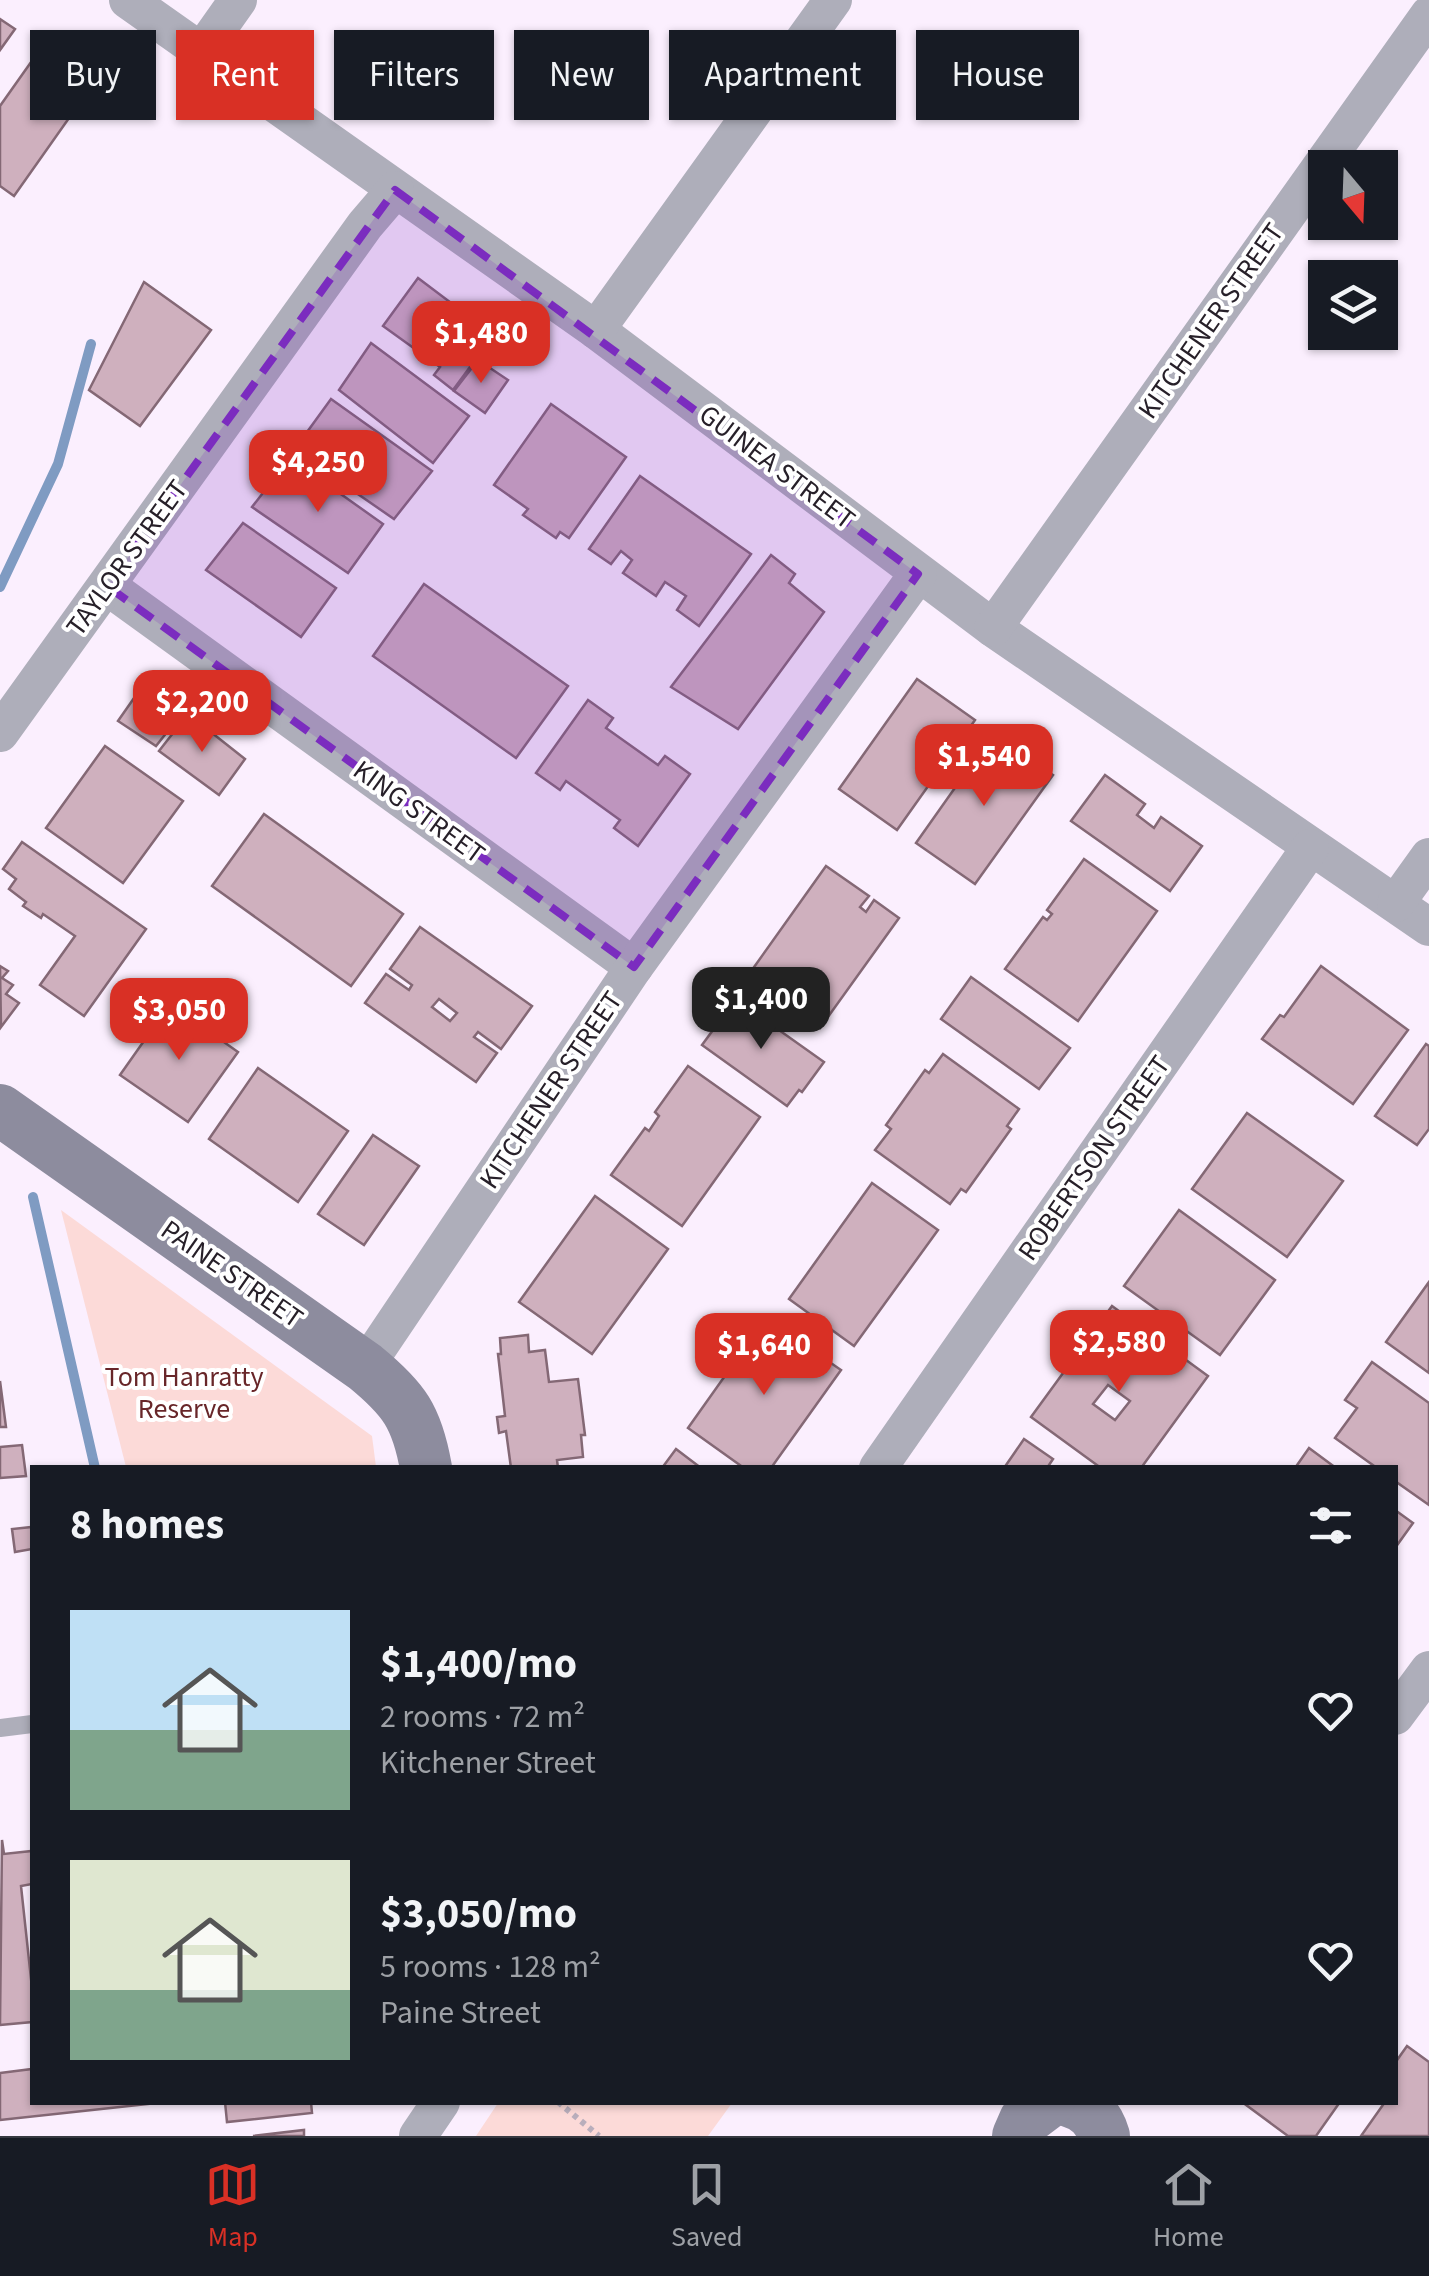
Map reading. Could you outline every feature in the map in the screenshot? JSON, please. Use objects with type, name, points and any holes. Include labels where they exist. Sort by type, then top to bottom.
[{"type":"main road","name":"PAINE STREET","points":[[0,1110],[365,1367],[408,1408],[417,1427],[425,1465]]},
{"type":"street","name":"GUINEA STREET","points":[[128,0],[176,34]]},
{"type":"street","points":[[217,30],[238,0]]},
{"type":"street","points":[[596,330],[832,0]]},
{"type":"street","name":"KITCHENER STREET","points":[[993,628],[1429,15]]},
{"type":"street","name":"GUINEA STREET","points":[[297,120],[596,330],[993,628],[1429,928]]},
{"type":"street","name":"TAYLOR STREET","points":[[0,733],[365,225],[395,190]]},
{"type":"street","name":"KITCHENER STREET","points":[[365,1367],[634,967],[918,574]]},
{"type":"street","name":"KING STREET","points":[[107,586],[634,967]]},
{"type":"street","name":"ROBERTSON STREET","points":[[880,1465],[1310,848]]},
{"type":"street","points":[[1396,904],[1429,857]]},
{"type":"street","points":[[1398,1712],[1429,1670]]},
{"type":"street","points":[[418,2136],[438,2105]]},
{"type":"lane","points":[[0,1728],[30,1724]]},
{"type":"path","points":[[562,2105],[599,2136]]},
{"type":"highlighted area","points":[[395,190],[918,574],[634,967],[107,586]]},
{"type":"green space","name":"Tom Hanratty Reserve","points":[[61,1210],[372,1436],[376,1465],[125,1465]]},
{"type":"green space","points":[[496,2105],[731,2105],[708,2136],[476,2136]]},
{"type":"building","points":[[0,19],[15,29],[0,50]]},
{"type":"building","points":[[30,64],[30,120],[68,120],[14,196],[0,186],[0,106]]},
{"type":"building","points":[[418,278],[471,318],[477,309],[501,325],[453,390],[434,375],[440,367],[383,326]]},
{"type":"building","points":[[144,282],[211,330],[140,426],[89,390]]},
{"type":"building","points":[[371,343],[469,416],[433,463],[339,390]]},
{"type":"building","points":[[478,360],[508,380],[485,413],[454,391]]},
{"type":"building","points":[[331,399],[432,471],[394,519],[294,450]]},
{"type":"building","points":[[551,404],[626,457],[569,538],[560,532],[556,538],[523,515],[528,509],[494,485]]},
{"type":"building","points":[[290,458],[383,524],[348,573],[252,507]]},
{"type":"building","points":[[640,476],[751,554],[699,626],[677,610],[686,596],[665,582],[656,596],[623,573],[632,560],[621,551],[611,564],[589,549]]},
{"type":"building","points":[[243,523],[336,588],[301,637],[206,570]]},
{"type":"building","points":[[771,555],[795,574],[789,583],[824,612],[738,729],[671,687]]},
{"type":"building","points":[[424,584],[568,686],[516,758],[373,656]]},
{"type":"building","points":[[917,679],[975,720],[897,830],[839,789]]},
{"type":"building","points":[[141,688],[179,717],[156,746],[118,721]]},
{"type":"building","points":[[588,700],[613,718],[606,728],[658,765],[665,756],[690,774],[638,846],[614,828],[620,820],[566,781],[560,790],[536,773]]},
{"type":"building","points":[[188,714],[245,759],[219,795],[159,751]]},
{"type":"building","points":[[993,734],[1053,775],[975,884],[916,843]]},
{"type":"building","points":[[105,746],[183,801],[123,883],[46,828]]},
{"type":"building","points":[[1105,775],[1145,804],[1137,815],[1154,828],[1161,817],[1202,846],[1170,891],[1071,821]]},
{"type":"building","points":[[264,814],[403,914],[351,986],[212,886]]},
{"type":"building","points":[[22,842],[146,929],[84,1016],[40,985],[75,936],[43,914],[41,918],[23,906],[26,902],[9,889],[16,879],[3,869]]},
{"type":"building","points":[[1084,859],[1157,911],[1078,1021],[1005,969],[1043,917],[1047,920],[1052,914],[1047,910]]},
{"type":"building","points":[[826,866],[869,896],[860,907],[866,912],[874,900],[899,918],[820,1028],[796,1011],[805,998],[799,993],[789,1006],[747,977]]},
{"type":"building","points":[[420,927],[532,1006],[501,1049],[478,1032],[474,1037],[497,1053],[476,1082],[365,1003],[386,974],[409,990],[412,985],[390,969]],"holes":[[[439,999],[457,1013],[450,1021],[432,1007]]]},
{"type":"building","points":[[0,966],[8,971],[2,978],[13,985],[6,994],[19,1003],[1,1027]]},
{"type":"building","points":[[1321,966],[1408,1030],[1353,1104],[1262,1039],[1280,1015],[1284,1017]]},
{"type":"building","points":[[971,977],[1070,1048],[1039,1089],[941,1019]]},
{"type":"building","points":[[731,996],[824,1062],[787,1106],[702,1045],[713,1030],[708,1027]]},
{"type":"building","points":[[170,1004],[238,1052],[188,1122],[120,1075]]},
{"type":"building","points":[[1426,1044],[1429,1129],[1417,1145],[1375,1116]]},
{"type":"building","points":[[943,1054],[1019,1109],[1007,1126],[1011,1129],[966,1192],[961,1189],[950,1204],[875,1150],[891,1129],[886,1125],[925,1070],[929,1073]]},
{"type":"building","points":[[688,1066],[760,1117],[682,1226],[611,1175],[645,1128],[649,1131],[659,1116],[655,1112]]},
{"type":"building","points":[[258,1068],[348,1131],[298,1202],[209,1139]]},
{"type":"building","points":[[1247,1113],[1343,1181],[1287,1257],[1192,1189]]},
{"type":"building","points":[[373,1135],[419,1166],[364,1245],[318,1214]]},
{"type":"building","points":[[872,1183],[938,1230],[854,1346],[789,1299]]},
{"type":"building","points":[[595,1196],[668,1249],[592,1354],[519,1302]]},
{"type":"building","points":[[1179,1210],[1275,1280],[1220,1355],[1124,1286]]},
{"type":"building","points":[[1429,1282],[1429,1373],[1386,1342]]},
{"type":"building","points":[[1112,1306],[1208,1376],[1143,1465],[1097,1465],[1031,1417]],"holes":[[[1108,1385],[1130,1401],[1115,1420],[1093,1404]]]},
{"type":"building","points":[[766,1318],[841,1370],[773,1465],[740,1465],[688,1428]]},
{"type":"building","points":[[528,1335],[529,1352],[545,1350],[549,1382],[578,1379],[585,1435],[581,1435],[583,1457],[557,1460],[558,1465],[511,1465],[506,1431],[499,1433],[497,1417],[505,1416],[498,1354],[500,1338]]},
{"type":"building","points":[[1372,1362],[1429,1403],[1429,1505],[1398,1483],[1398,1465],[1373,1465],[1335,1438],[1357,1408],[1345,1400]]},
{"type":"building","points":[[0,1381],[6,1427],[0,1427]]},
{"type":"building","points":[[1024,1439],[1053,1459],[1049,1465],[1006,1465]]},
{"type":"building","points":[[22,1445],[26,1476],[0,1478],[0,1447]]},
{"type":"building","points":[[1309,1448],[1332,1465],[1297,1465]]},
{"type":"building","points":[[676,1449],[697,1465],[664,1465]]},
{"type":"building","points":[[1398,1512],[1413,1523],[1398,1544]]},
{"type":"building","points":[[30,1527],[30,1549],[15,1552],[12,1529]]},
{"type":"building","points":[[2,1840],[4,1854],[30,1851],[30,1884],[21,1886],[30,1969],[30,2022],[0,2025]]},
{"type":"building","points":[[1407,2046],[1429,2062],[1429,2136],[1361,2136],[1383,2105],[1398,2105],[1398,2059]]},
{"type":"building","points":[[30,2069],[30,2105],[138,2105],[0,2120],[0,2073]]},
{"type":"building","points":[[225,2105],[311,2105],[312,2113],[227,2122]]},
{"type":"building","points":[[1246,2105],[1338,2105],[1316,2136],[1288,2136]]},
{"type":"building","points":[[304,2130],[304,2136],[253,2136]]},
{"type":"waterway","points":[[0,587],[58,464],[91,344]]},
{"type":"waterway","points":[[33,1197],[94,1465]]}]
